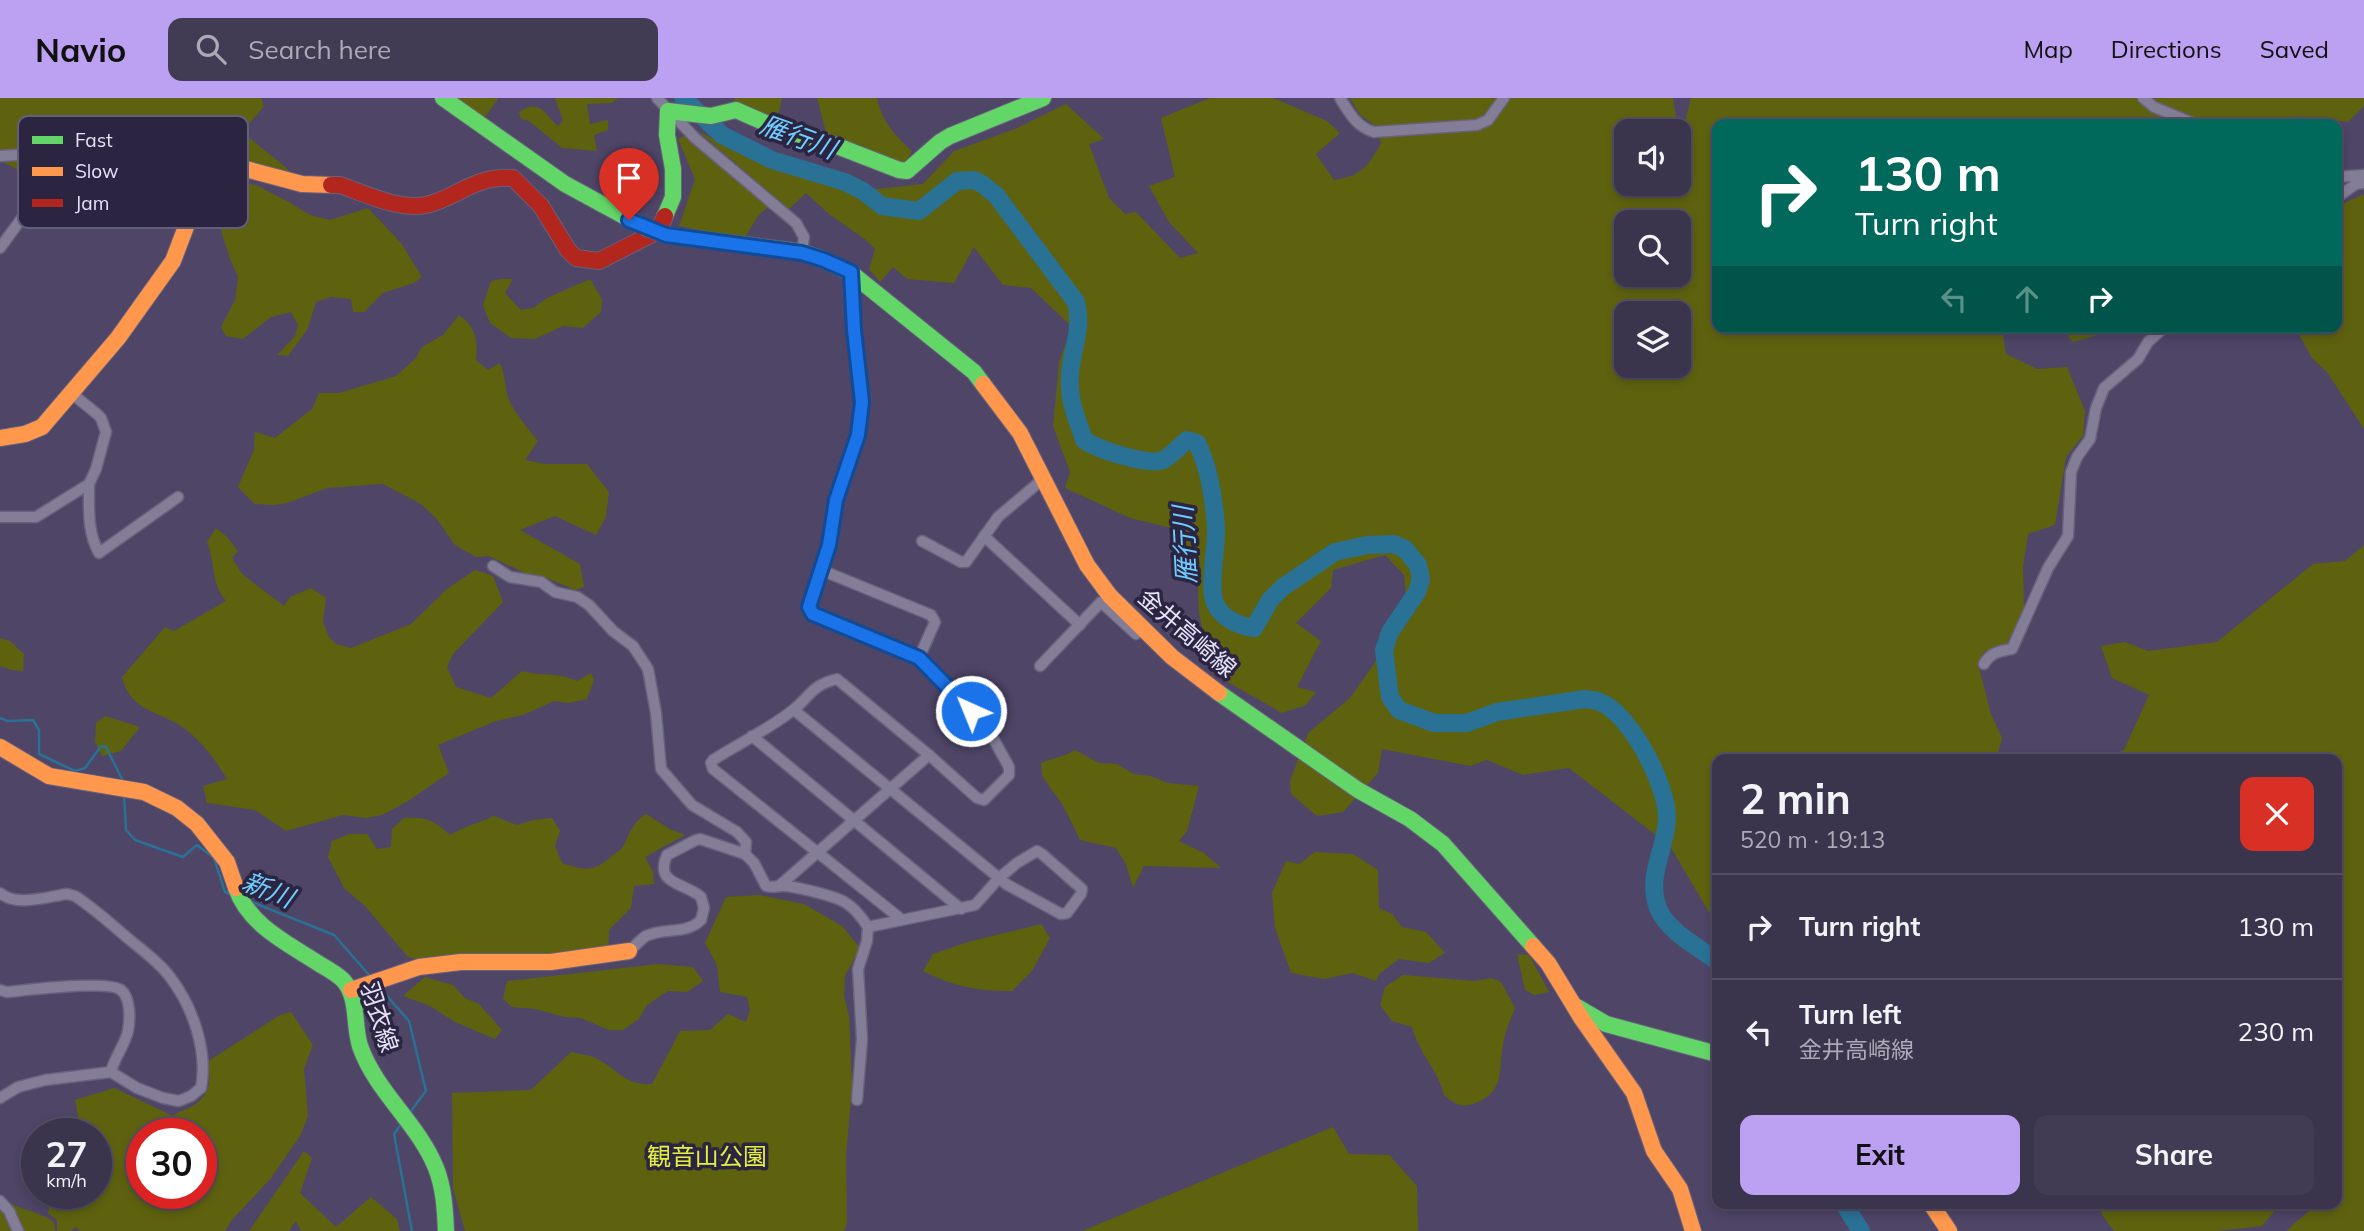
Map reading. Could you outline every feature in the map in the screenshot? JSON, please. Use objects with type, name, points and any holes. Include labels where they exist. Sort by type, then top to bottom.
[{"type":"street","name":"金井高崎線","points":[[443,98],[555,178],[596,203],[644,227],[666,235],[802,253],[851,272],[974,372],[1020,433],[1087,565],[1110,596],[1172,657],[1206,684],[1359,790],[1410,820],[1443,844],[1548,963],[1575,1006],[1606,1024],[1712,1053]]},
{"type":"street","points":[[657,98],[695,138],[796,223],[804,237],[802,253]]},
{"type":"street","points":[[668,111],[727,115],[736,110],[786,132],[819,139],[907,171],[950,136],[1043,98]]},
{"type":"street","points":[[1340,98],[1351,117],[1367,130],[1374,132],[1477,125],[1488,120],[1504,98]]},
{"type":"street","points":[[2143,98],[2154,107],[2183,119]]},
{"type":"street","points":[[248,170],[302,184],[340,185],[392,202],[414,206],[430,205],[476,182],[494,177],[513,178],[541,206],[568,250],[576,258],[599,261],[652,234],[662,223],[673,197],[673,169],[667,135],[668,111]]},
{"type":"street","points":[[0,156],[18,155]]},
{"type":"street","points":[[2342,177],[2364,175]]},
{"type":"street","points":[[2342,194],[2356,184],[2364,183]]},
{"type":"street","points":[[0,248],[18,223]]},
{"type":"street","points":[[0,438],[25,434],[42,427],[118,338],[173,261],[186,228]]},
{"type":"street","points":[[851,272],[862,402],[858,435],[836,500],[829,545],[809,607],[813,614],[919,658],[988,729],[1009,767],[1009,775],[988,797],[980,800],[837,679],[823,682],[810,690],[794,710],[713,760],[711,766],[901,919]]},
{"type":"street","points":[[1984,664],[1988,657],[2000,650],[2012,649],[2048,568],[2068,536],[2071,472],[2077,457],[2090,439],[2096,408],[2104,388],[2138,359],[2148,342],[2158,333]]},
{"type":"street","points":[[70,392],[97,414],[106,432],[89,484],[89,518],[94,544],[99,553],[178,497]]},
{"type":"street","points":[[922,541],[961,562],[966,562],[998,517],[1044,479]]},
{"type":"street","points":[[0,517],[36,517],[89,484]]},
{"type":"street","points":[[984,536],[1080,625]]},
{"type":"street","points":[[493,566],[510,577],[541,582],[555,592],[577,597],[633,646],[649,669],[661,769],[692,805],[737,832],[746,842],[745,854]]},
{"type":"street","points":[[821,570],[931,615],[935,622],[919,658]]},
{"type":"street","points":[[1040,666],[1101,602],[1136,635],[1143,628]]},
{"type":"street","points":[[794,710],[890,788],[999,878],[1006,884],[1061,914],[1067,913],[1082,892],[1080,886],[1040,852],[1034,852],[999,878],[979,903],[868,927]]},
{"type":"street","points":[[752,736],[961,909]]},
{"type":"street","name":"羽衣線","points":[[0,747],[49,776],[144,792],[177,808],[197,824],[227,862],[239,897],[259,924],[340,977],[351,990],[360,1045],[369,1064],[379,1083],[424,1145],[436,1169],[444,1200],[446,1231]]},
{"type":"street","points":[[351,990],[419,967],[461,961],[551,962],[629,951],[646,936],[688,929],[701,920],[704,908],[701,897],[664,875],[662,868],[667,855],[700,839],[745,854],[754,863],[766,886],[779,886],[929,755]]},
{"type":"street","points":[[779,886],[845,902],[868,927],[867,941],[858,969],[862,1040],[857,1100]]},
{"type":"street","points":[[0,893],[6,898],[17,900],[67,894],[75,896],[155,961],[182,996],[200,1038],[205,1070],[201,1088],[178,1101],[137,1088],[111,1072],[45,1080],[18,1087],[0,1098]]},
{"type":"street","points":[[0,990],[7,992],[109,984],[121,990],[128,999],[128,1032],[114,1059],[111,1072]]},
{"type":"street","points":[[1575,1006],[1634,1093],[1654,1151],[1680,1189],[1693,1231]]},
{"type":"street","points":[[0,1201],[9,1211],[18,1231]]},
{"type":"street","points":[[1934,1209],[1949,1231]]},
{"type":"green space","points":[[0,98],[261,98],[264,106],[248,125],[248,116],[18,116],[18,170],[0,160]]},
{"type":"green space","points":[[456,98],[497,98],[498,99],[485,117]]},
{"type":"green space","points":[[555,98],[618,98],[612,103],[587,104],[590,124],[608,120],[608,130],[594,135],[597,151],[562,148],[529,121],[521,119],[519,112],[537,107],[558,126],[563,121]]},
{"type":"green space","points":[[735,98],[782,98],[779,112],[766,121],[734,103]]},
{"type":"green space","points":[[817,98],[877,98],[890,128],[912,151],[905,163],[888,164],[827,136]]},
{"type":"green space","points":[[1210,98],[1273,98],[1327,121],[1340,133],[1316,154],[1334,180],[1351,176],[1363,169],[1381,143],[1376,126],[1360,115],[1350,98],[1673,98],[1676,119],[1614,119],[1614,196],[1691,196],[1691,119],[1686,119],[1691,98],[2364,98],[2364,106],[2348,122],[2342,119],[2296,116],[2280,119],[1712,119],[1712,333],[2003,333],[2006,354],[2037,369],[2067,367],[2085,411],[2083,436],[2066,457],[2055,525],[2028,534],[2023,566],[2024,609],[2007,644],[1984,652],[1978,664],[1991,714],[2002,738],[1997,754],[1712,754],[1712,917],[1670,846],[1569,768],[1523,775],[1487,760],[1470,766],[1382,749],[1378,773],[1343,812],[1317,816],[1291,794],[1290,781],[1308,733],[1350,698],[1374,664],[1406,597],[1404,575],[1385,555],[1333,570],[1331,588],[1296,623],[1321,641],[1297,687],[1316,692],[1306,705],[1282,713],[1212,673],[1199,613],[1197,565],[1171,528],[1130,518],[1065,488],[1070,472],[1053,426],[1059,362],[1072,327],[1031,288],[1003,285],[974,247],[954,283],[907,279],[893,267],[880,282],[869,269],[875,249],[866,240],[829,214],[806,193],[789,209],[698,131],[792,174],[849,192],[923,184],[954,151],[1015,129],[1066,104],[1104,139],[1089,144],[1109,198],[1125,214],[1136,212],[1180,258],[1198,253],[1169,222],[1149,186],[1175,177],[1161,118]]},
{"type":"green space","points":[[685,135],[770,205],[758,216],[744,239],[679,226],[695,179],[678,139]]},
{"type":"green space","points":[[248,136],[293,175],[248,167]]},
{"type":"green space","points":[[248,183],[310,215],[330,220],[368,208],[401,243],[422,277],[414,283],[383,293],[364,312],[353,312],[351,299],[331,297],[316,302],[307,330],[288,356],[277,355],[295,336],[298,325],[291,312],[271,317],[243,339],[226,336],[221,327],[235,300],[238,277],[220,228],[248,228]]},
{"type":"green space","points":[[2364,194],[2364,429],[2327,372],[2312,358],[2298,333],[2342,333],[2342,204]]},
{"type":"green space","points":[[513,279],[505,293],[521,310],[533,308],[547,298],[590,279],[602,299],[601,312],[583,328],[563,326],[535,339],[511,338],[490,323],[483,305],[491,281]]},
{"type":"green space","points":[[459,315],[475,334],[476,360],[488,370],[500,363],[510,402],[538,441],[525,460],[545,464],[587,464],[609,492],[606,517],[596,535],[555,516],[520,530],[580,564],[584,587],[575,590],[525,573],[489,556],[476,557],[455,545],[436,518],[421,504],[383,484],[327,488],[275,505],[255,504],[238,487],[254,450],[255,432],[275,438],[312,409],[319,393],[339,393],[396,376],[415,359],[422,347],[443,335]]},
{"type":"green space","points":[[2066,333],[2104,333],[2073,342]]},
{"type":"green space","points":[[216,528],[238,551],[232,558],[242,574],[284,606],[290,597],[311,588],[326,598],[323,622],[329,637],[336,644],[351,648],[411,624],[447,589],[475,570],[493,576],[503,602],[453,654],[447,667],[456,687],[491,698],[522,671],[562,676],[577,681],[591,673],[594,680],[587,699],[568,703],[554,701],[438,745],[449,773],[382,815],[366,818],[343,815],[286,831],[255,810],[207,803],[203,786],[227,779],[218,765],[203,745],[184,728],[139,704],[126,689],[122,677],[165,627],[174,631],[226,601],[215,580],[207,542]]},
{"type":"green space","points":[[2364,545],[2364,1231],[2287,1231],[2309,1209],[2342,1209],[2342,754],[2116,754],[2124,750],[2149,695],[2112,678],[2101,646],[2125,642],[2148,651],[2217,642],[2313,564],[2345,561]]},
{"type":"green space","points":[[0,638],[10,641],[24,654],[23,671],[0,666]]},
{"type":"green space","points":[[105,716],[140,727],[121,751],[102,756],[95,742],[96,723]]},
{"type":"green space","points":[[1075,750],[1099,763],[1117,764],[1134,774],[1150,776],[1168,783],[1199,786],[1187,831],[1179,841],[1204,853],[1221,868],[1144,866],[1133,888],[1126,864],[1116,848],[1080,840],[1064,807],[1042,776],[1041,763]]},
{"type":"green space","points":[[646,814],[685,835],[645,857],[653,871],[654,884],[634,886],[631,908],[609,930],[608,951],[423,961],[408,957],[365,906],[344,888],[328,857],[332,841],[349,834],[367,834],[377,849],[391,847],[392,829],[404,818],[429,820],[450,835],[494,816],[517,825],[552,818],[560,831],[555,846],[562,863],[577,868],[589,868],[600,865],[620,849],[635,824]]},
{"type":"green space","points":[[1315,852],[1353,854],[1378,870],[1379,908],[1392,914],[1402,927],[1426,932],[1445,953],[1429,963],[1399,959],[1379,974],[1376,981],[1352,973],[1324,979],[1291,973],[1275,928],[1272,893],[1286,861],[1299,864]]},
{"type":"green space","name":"観音山公園","points":[[759,895],[804,904],[842,926],[860,948],[845,976],[844,996],[849,1016],[852,1086],[846,1157],[847,1223],[844,1231],[465,1231],[453,1188],[452,1093],[531,1090],[571,1052],[593,1057],[633,1082],[652,1084],[680,1031],[710,1030],[728,1014],[746,1022],[750,1010],[747,997],[720,992],[717,965],[705,943],[726,897]]},
{"type":"green space","points":[[1041,924],[1050,938],[1032,971],[1012,991],[966,987],[923,971],[933,954],[968,942]]},
{"type":"green space","points":[[1517,954],[1529,955],[1549,992],[1534,995],[1525,990]]},
{"type":"green space","points":[[658,964],[693,967],[703,981],[687,992],[668,991],[647,1005],[639,1019],[623,1030],[609,1030],[581,1018],[512,1007],[503,999],[507,981]]},
{"type":"green space","points":[[1403,975],[1475,981],[1491,978],[1501,982],[1515,1008],[1505,1036],[1499,1078],[1492,1093],[1484,1099],[1461,1105],[1444,1095],[1412,1027],[1392,1021],[1380,1005],[1385,987]]},
{"type":"green space","points":[[425,977],[453,985],[465,998],[479,1004],[502,1030],[495,1039],[455,1022],[430,1006],[403,996]]},
{"type":"green space","points":[[291,1012],[313,1045],[304,1069],[308,1116],[300,1136],[271,1178],[225,1231],[80,1231],[76,1227],[71,1231],[57,1231],[57,1220],[48,1213],[49,1209],[112,1209],[112,1118],[78,1118],[75,1100],[114,1088],[173,1116],[193,1106],[203,1097],[209,1081],[207,1062],[280,1015]]},
{"type":"green space","points":[[1333,1127],[1349,1154],[1389,1155],[1417,1186],[1418,1231],[1082,1231]]},
{"type":"green space","points":[[304,1151],[312,1158],[300,1193],[336,1227],[371,1197],[397,1219],[400,1231],[301,1231],[296,1221],[289,1231],[249,1231]]},
{"type":"green space","points":[[0,1195],[21,1209],[54,1222],[55,1231],[0,1231]]},
{"type":"green space","points":[[2100,1209],[2277,1209],[2262,1226],[2218,1231],[2114,1231]]},
{"type":"waterway","name":"雁行川","points":[[683,98],[722,135],[772,160],[845,182],[863,191],[882,206],[919,211],[957,181],[974,180],[996,195],[1076,302],[1078,330],[1071,364],[1070,392],[1084,440],[1112,452],[1149,461],[1165,459],[1187,440],[1197,443],[1208,473],[1214,506],[1216,535],[1213,596],[1226,617],[1254,628],[1270,600],[1283,587],[1335,552],[1367,545],[1394,544],[1405,549],[1418,565],[1421,579],[1417,592],[1390,632],[1384,650],[1390,697],[1399,710],[1434,723],[1467,723],[1497,712],[1585,699],[1598,701],[1612,709],[1624,721],[1646,753],[1666,805],[1666,830],[1654,885],[1658,908],[1668,924],[1712,958]]},
{"type":"waterway","name":"新川","points":[[0,718],[8,721],[33,720],[39,730],[39,754],[75,771],[85,768],[101,746],[106,747],[123,781]]},
{"type":"waterway","name":"新川","points":[[124,795],[126,830],[135,840],[183,857],[197,845],[214,858],[225,892],[232,895]]},
{"type":"waterway","name":"新川","points":[[252,902],[334,935],[370,976]]},
{"type":"waterway","name":"新川","points":[[379,987],[409,1021],[426,1091],[408,1115]]},
{"type":"waterway","name":"新川","points":[[402,1123],[394,1134],[412,1231]]},
{"type":"waterway","name":"雁行川","points":[[1847,1209],[1861,1231]]},
{"type":"traffic: fast","points":[[443,98],[565,184],[644,227]]},
{"type":"traffic: fast","points":[[665,216],[673,197],[673,169],[667,135],[668,111],[711,116],[736,110],[786,132],[819,139],[907,171],[950,136],[1043,98]]},
{"type":"traffic: fast","points":[[644,227],[666,235]]},
{"type":"traffic: fast","points":[[666,235],[802,252],[824,260],[851,273],[974,372],[983,384]]},
{"type":"traffic: fast","points":[[1219,693],[1358,790],[1410,819],[1443,844],[1533,946]]},
{"type":"traffic: fast","points":[[236,888],[242,901],[260,924],[335,974],[348,987],[354,1003],[358,1038],[367,1063],[419,1136],[436,1168],[445,1207],[446,1231]]},
{"type":"traffic: fast","points":[[1577,1007],[1606,1024],[1712,1053]]},
{"type":"traffic: slow","points":[[248,170],[302,184],[331,185]]},
{"type":"traffic: slow","points":[[0,438],[25,434],[42,427],[118,338],[173,261],[186,228]]},
{"type":"traffic: slow","points":[[983,384],[1020,433],[1087,565],[1110,596],[1172,657],[1219,693]]},
{"type":"traffic: slow","points":[[0,747],[49,776],[144,792],[177,808],[197,824],[227,862],[236,888]]},
{"type":"traffic: slow","points":[[1533,946],[1548,963],[1582,1019],[1634,1093],[1654,1151],[1680,1189],[1693,1231]]},
{"type":"traffic: slow","points":[[351,990],[419,967],[461,962],[551,962],[629,951]]},
{"type":"traffic: slow","points":[[1934,1209],[1949,1231]]},
{"type":"traffic: jam","points":[[331,185],[340,185],[396,204],[419,206],[441,200],[488,180],[513,178],[541,206],[568,250],[576,258],[599,261],[652,234],[665,216]]},
{"type":"route","points":[[629,220],[666,235],[802,253],[851,272],[862,402],[858,435],[836,500],[829,545],[809,607],[813,614],[919,658],[971,711]]}]
